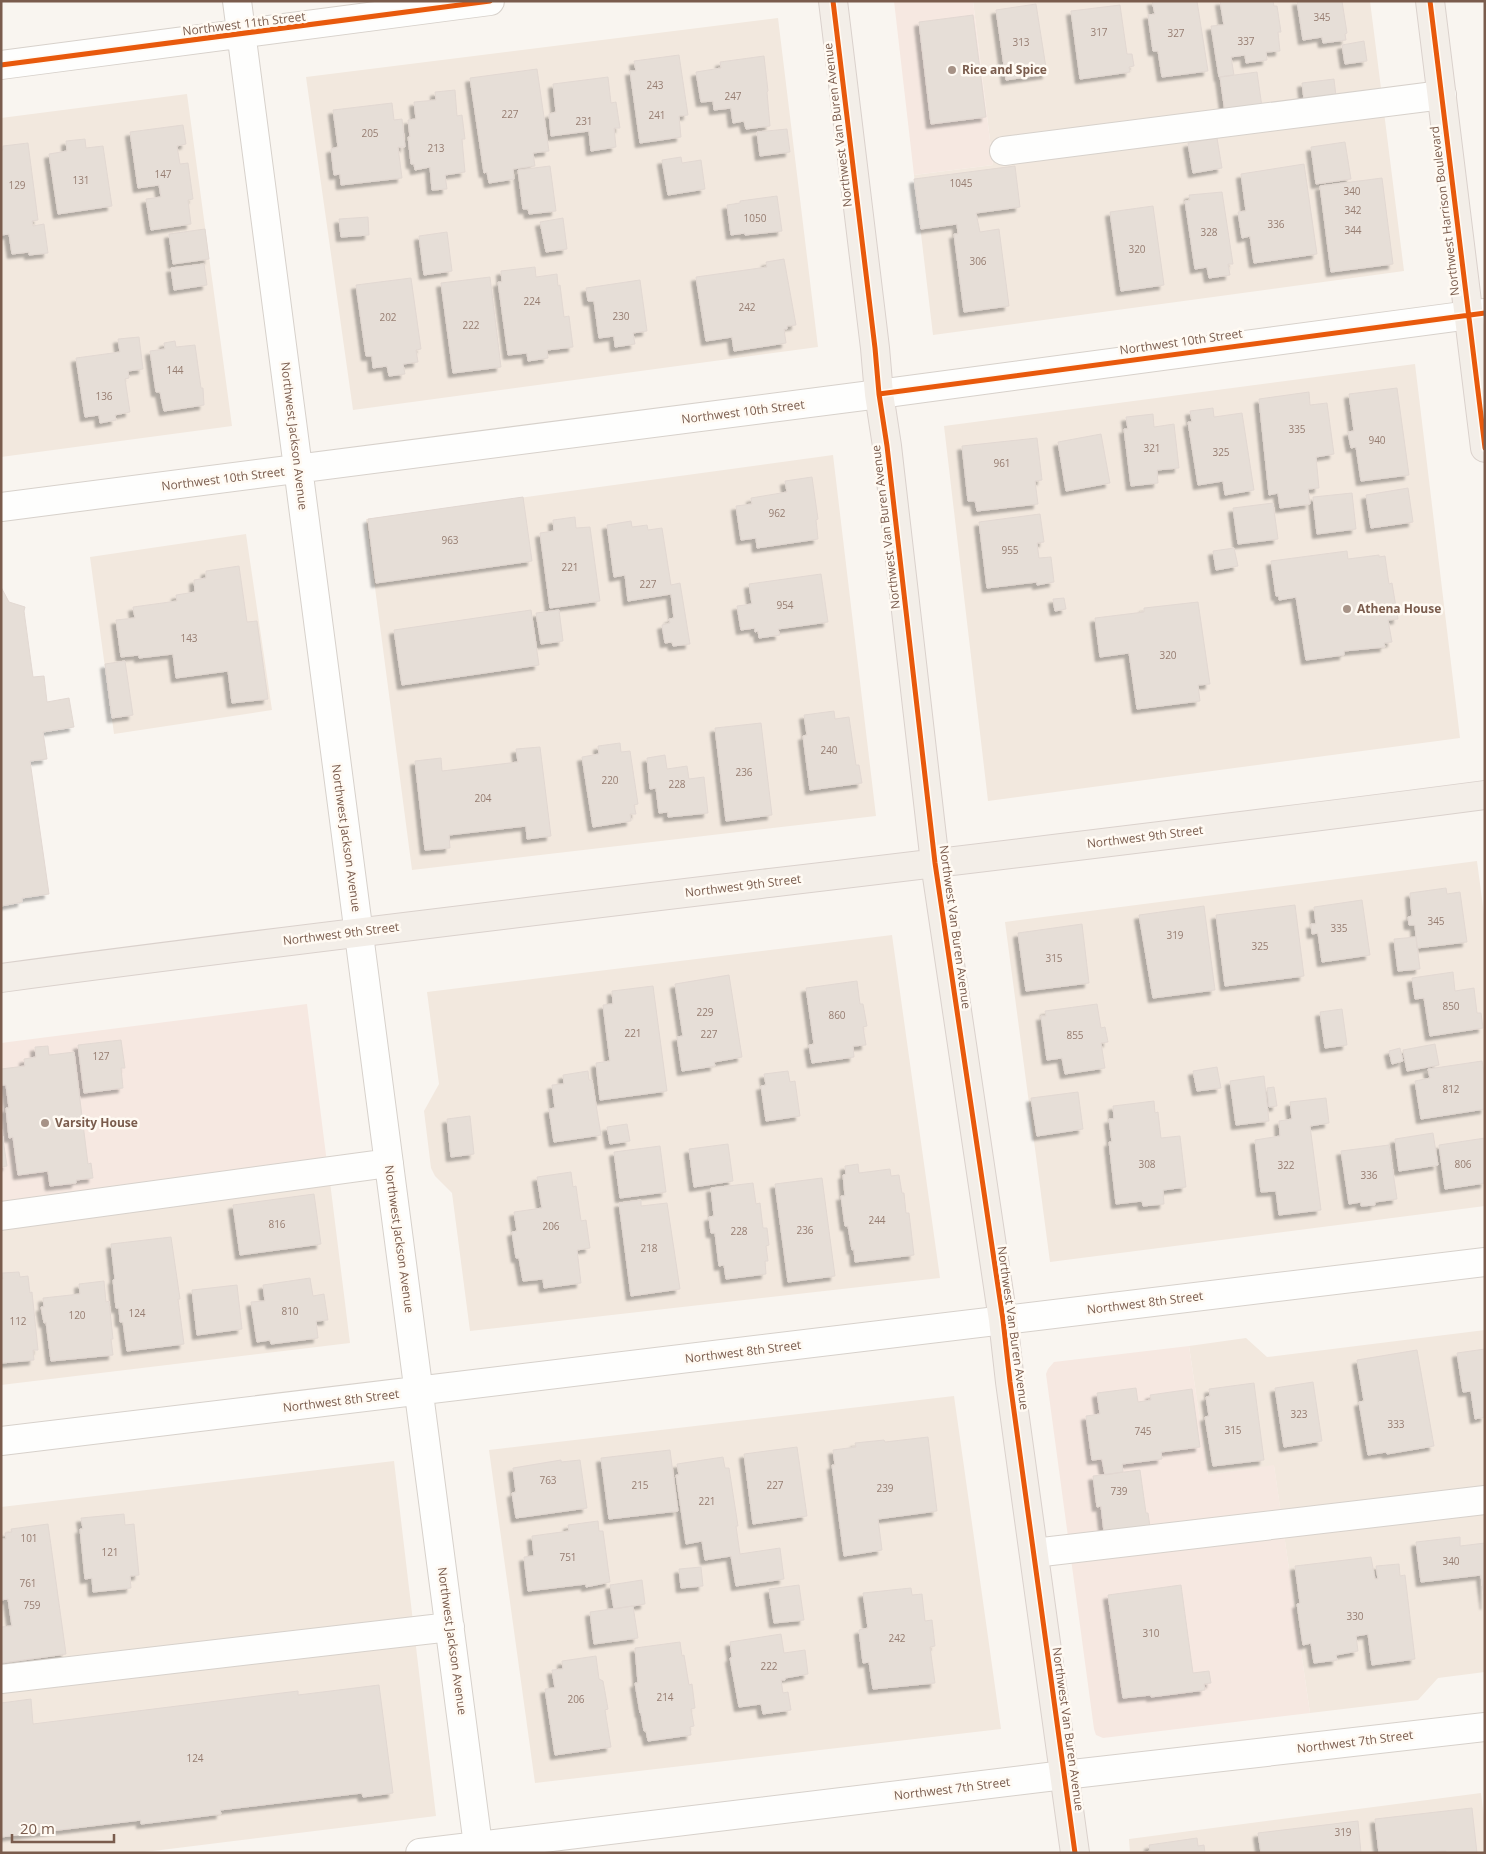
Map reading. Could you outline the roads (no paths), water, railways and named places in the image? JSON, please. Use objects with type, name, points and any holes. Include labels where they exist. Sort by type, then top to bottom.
[{"type":"main road","name":"Northwest Van Buren Avenue","points":[[833,1],[935,863],[1003,1320],[1075,1853]]},
{"type":"main road","name":"Northwest Harrison Boulevard","points":[[1430,1],[1442,95],[1476,314],[1485,448]]},
{"type":"main road","name":"Northwest 9th Street","points":[[1,978],[359,931],[935,863],[1485,795]]},
{"type":"street","name":"Northwest Jackson Avenue","points":[[237,1],[479,1849]]},
{"type":"street","name":"Northwest 11th Street","points":[[1,65],[490,1]]},
{"type":"street","points":[[1004,151],[1442,95]]},
{"type":"street","name":"Northwest 10th Street","points":[[1,507],[879,394],[1476,314]]},
{"type":"street","points":[[1,1216],[389,1163]]},
{"type":"street","name":"Northwest 8th Street","points":[[1,1441],[1485,1262]]},
{"type":"street","points":[[1034,1553],[1216,1530],[1485,1500]]},
{"type":"street","points":[[1,1679],[450,1627]]},
{"type":"street","name":"Northwest 7th Street","points":[[420,1853],[479,1849],[1064,1775],[1485,1727]]},
{"type":"place","name":"Rice and Spice","points":[[952,70]]},
{"type":"place","name":"Athena House","points":[[1347,609]]},
{"type":"place","name":"Varsity House","points":[[45,1123]]}]
